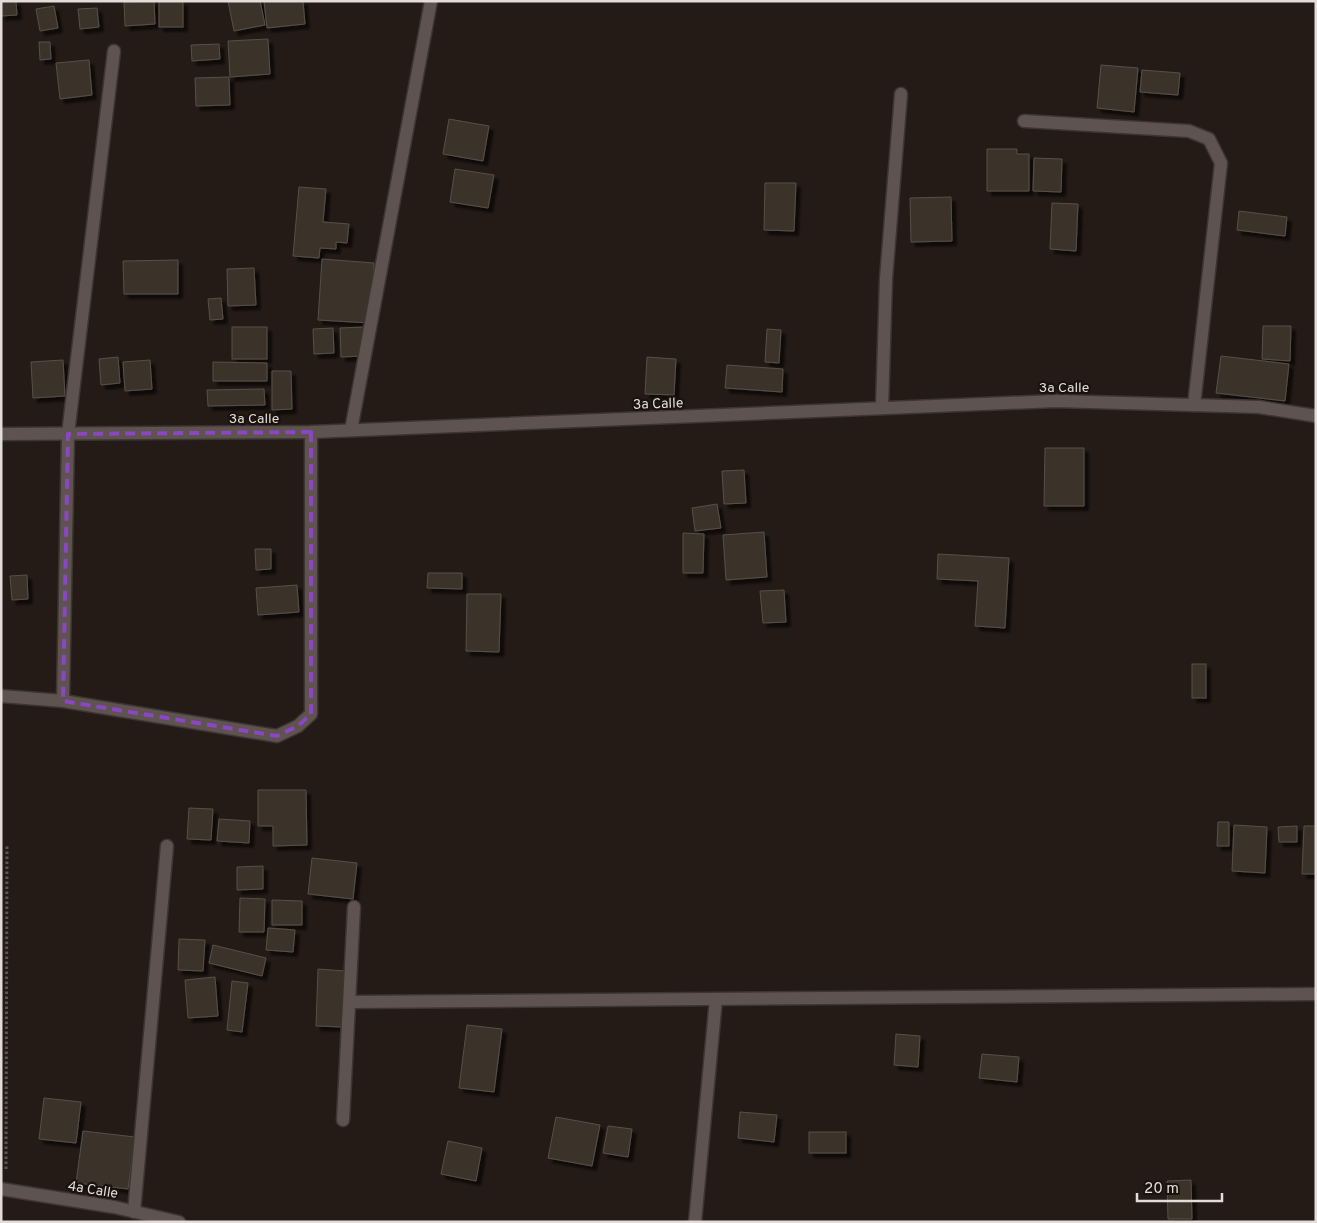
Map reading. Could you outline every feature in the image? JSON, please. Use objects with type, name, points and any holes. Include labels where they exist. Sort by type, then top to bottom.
[{"type":"street","points":[[351,430],[431,1]]},
{"type":"street","points":[[63,700],[68,434],[114,51]]},
{"type":"street","points":[[882,408],[886,279],[901,94]]},
{"type":"street","points":[[1024,121],[1189,131],[1209,139],[1221,163],[1194,405]]},
{"type":"street","name":"3a Calle","points":[[1,434],[311,432],[1056,401],[1259,407],[1316,416]]},
{"type":"street","points":[[1,696],[63,700],[277,736],[298,726],[311,714],[311,432]]},
{"type":"street","points":[[134,1212],[167,846]]},
{"type":"street","points":[[343,1120],[354,906]]},
{"type":"street","points":[[350,1002],[1316,994]]},
{"type":"street","points":[[695,1222],[716,999]]},
{"type":"street","name":"4a Calle","points":[[4,1190],[114,1207],[178,1222]]},
{"type":"path","points":[[4,1190],[7,844]]},
{"type":"highlighted area","points":[[311,432],[311,714],[298,726],[277,736],[63,701],[68,434]]},
{"type":"building","points":[[1,1],[16,1],[17,15],[1,16]]},
{"type":"building","points":[[154,1],[155,24],[125,26],[124,2]]},
{"type":"building","points":[[159,1],[183,1],[183,27],[159,27]]},
{"type":"building","points":[[228,1],[260,1],[265,25],[234,31]]},
{"type":"building","points":[[264,1],[303,1],[305,24],[267,28]]},
{"type":"building","points":[[54,6],[58,28],[40,31],[36,9]]},
{"type":"building","points":[[97,8],[99,27],[80,29],[78,9]]},
{"type":"building","points":[[268,39],[270,74],[230,77],[228,41]]},
{"type":"building","points":[[39,42],[50,42],[51,59],[40,60]]},
{"type":"building","points":[[219,44],[220,59],[192,61],[191,45]]},
{"type":"building","points":[[89,60],[92,95],[60,99],[56,63]]},
{"type":"building","points":[[1101,65],[1138,68],[1134,112],[1097,108]]},
{"type":"building","points":[[1142,70],[1180,73],[1178,95],[1140,92]]},
{"type":"building","points":[[229,77],[230,105],[196,106],[195,78]]},
{"type":"building","points":[[449,119],[489,126],[483,161],[443,154]]},
{"type":"building","points":[[987,149],[1017,149],[1017,154],[1029,154],[1029,191],[987,191]]},
{"type":"building","points":[[1034,158],[1062,159],[1061,192],[1033,191]]},
{"type":"building","points":[[455,169],[494,175],[488,208],[450,202]]},
{"type":"building","points":[[765,183],[796,183],[794,231],[764,230]]},
{"type":"building","points":[[299,187],[326,189],[323,222],[349,224],[347,243],[336,242],[336,249],[320,248],[319,258],[293,256]]},
{"type":"building","points":[[951,197],[952,241],[911,242],[910,198]]},
{"type":"building","points":[[1052,203],[1078,204],[1076,251],[1050,249]]},
{"type":"building","points":[[1239,211],[1287,217],[1285,236],[1237,230]]},
{"type":"building","points":[[322,259],[374,263],[370,323],[318,320]]},
{"type":"building","points":[[178,260],[178,294],[124,294],[123,261]]},
{"type":"building","points":[[254,268],[256,305],[228,306],[227,269]]},
{"type":"building","points":[[221,298],[223,319],[210,320],[208,299]]},
{"type":"building","points":[[1263,326],[1291,326],[1290,361],[1262,359]]},
{"type":"building","points":[[232,327],[267,327],[267,359],[232,359]]},
{"type":"building","points":[[364,327],[364,356],[341,357],[340,328]]},
{"type":"building","points":[[333,328],[334,353],[314,354],[313,329]]},
{"type":"building","points":[[767,329],[781,330],[779,363],[765,362]]},
{"type":"building","points":[[1221,356],[1289,364],[1285,401],[1216,393]]},
{"type":"building","points":[[118,357],[120,383],[101,385],[99,359]]},
{"type":"building","points":[[647,357],[676,359],[674,395],[645,394]]},
{"type":"building","points":[[63,360],[65,396],[33,398],[31,362]]},
{"type":"building","points":[[150,360],[152,389],[125,391],[123,362]]},
{"type":"building","points":[[213,362],[267,363],[267,381],[213,381]]},
{"type":"building","points":[[727,365],[783,369],[782,392],[725,388]]},
{"type":"building","points":[[272,371],[291,371],[292,409],[272,410]]},
{"type":"building","points":[[264,389],[265,405],[208,406],[207,390]]},
{"type":"building","points":[[1045,448],[1084,448],[1084,506],[1044,506]]},
{"type":"building","points":[[744,470],[746,503],[724,504],[722,471]]},
{"type":"building","points":[[717,504],[721,528],[695,531],[692,508]]},
{"type":"building","points":[[764,532],[767,577],[726,580],[723,535]]},
{"type":"building","points":[[683,533],[704,534],[703,573],[683,573]]},
{"type":"building","points":[[255,549],[271,549],[271,569],[256,570]]},
{"type":"building","points":[[938,554],[1009,558],[1005,628],[975,626],[978,581],[937,579]]},
{"type":"building","points":[[428,573],[462,573],[462,589],[427,588]]},
{"type":"building","points":[[27,575],[28,599],[12,600],[10,576]]},
{"type":"building","points":[[297,585],[299,612],[258,615],[256,588]]},
{"type":"building","points":[[784,590],[786,622],[763,623],[760,591]]},
{"type":"building","points":[[467,594],[501,594],[499,652],[466,651]]},
{"type":"building","points":[[1192,664],[1206,664],[1206,698],[1192,698]]},
{"type":"building","points":[[258,790],[306,790],[307,845],[273,846],[273,826],[258,826]]},
{"type":"building","points":[[189,808],[213,809],[211,840],[187,839]]},
{"type":"building","points":[[219,819],[250,821],[249,843],[217,841]]},
{"type":"building","points":[[1218,822],[1229,822],[1229,846],[1217,846]]},
{"type":"building","points":[[1234,825],[1267,827],[1265,873],[1232,871]]},
{"type":"building","points":[[1297,826],[1297,842],[1279,842],[1278,827]]},
{"type":"building","points":[[1304,826],[1316,826],[1316,874],[1302,874]]},
{"type":"building","points":[[312,858],[357,863],[353,899],[308,894]]},
{"type":"building","points":[[263,866],[263,889],[237,890],[237,867]]},
{"type":"building","points":[[240,898],[265,899],[264,932],[239,932]]},
{"type":"building","points":[[272,900],[302,901],[302,925],[272,925]]},
{"type":"building","points":[[268,928],[295,930],[293,952],[266,950]]},
{"type":"building","points":[[179,939],[205,940],[203,971],[178,970]]},
{"type":"building","points":[[213,945],[266,958],[262,976],[209,963]]},
{"type":"building","points":[[318,969],[345,971],[342,1027],[316,1026]]},
{"type":"building","points":[[215,977],[218,1016],[188,1018],[185,980]]},
{"type":"building","points":[[232,981],[248,983],[242,1032],[227,1030]]},
{"type":"building","points":[[467,1025],[502,1029],[494,1092],[459,1088]]},
{"type":"building","points":[[896,1034],[920,1036],[918,1067],[894,1065]]},
{"type":"building","points":[[982,1054],[1019,1057],[1017,1082],[979,1078]]},
{"type":"building","points":[[44,1098],[81,1102],[76,1143],[39,1139]]},
{"type":"building","points":[[740,1112],[777,1115],[774,1142],[738,1138]]},
{"type":"building","points":[[556,1117],[600,1125],[592,1166],[548,1158]]},
{"type":"building","points":[[608,1126],[632,1129],[628,1157],[603,1153]]},
{"type":"building","points":[[83,1131],[135,1137],[128,1189],[76,1183]]},
{"type":"building","points":[[809,1132],[846,1132],[846,1153],[809,1153]]},
{"type":"building","points":[[448,1141],[482,1148],[476,1181],[441,1174]]},
{"type":"building","points":[[1191,1180],[1192,1219],[1168,1219],[1167,1181]]}]
